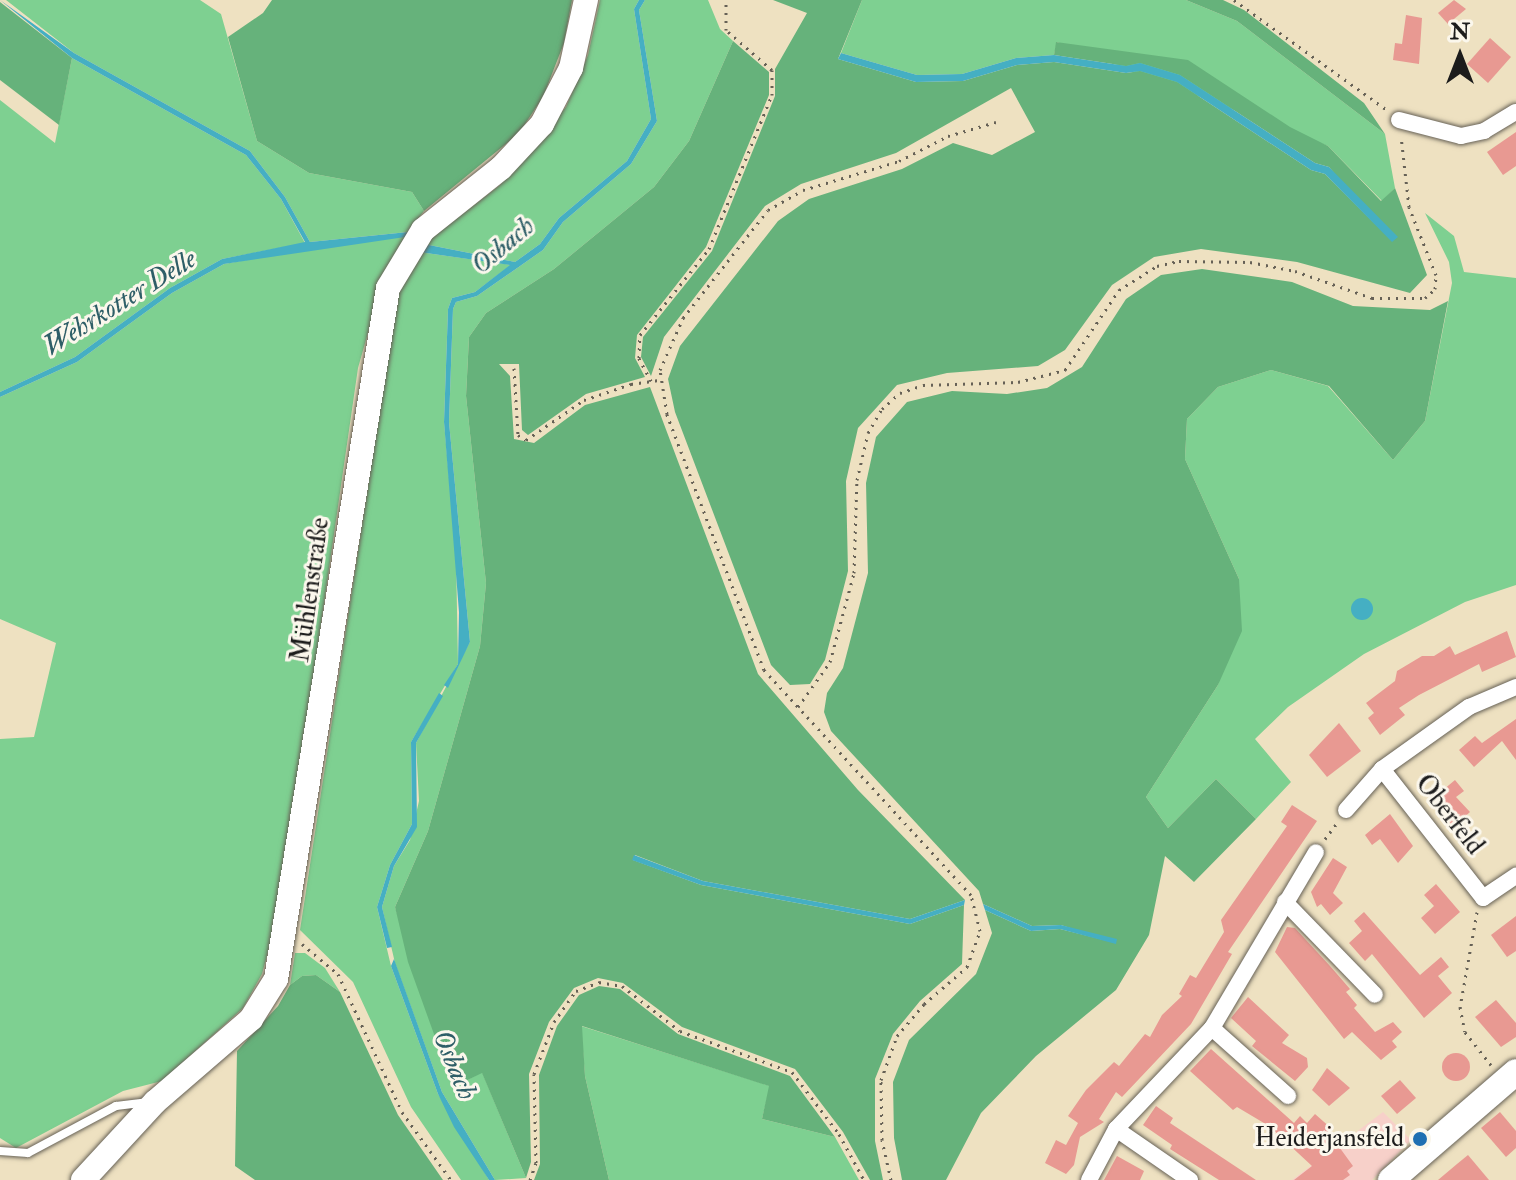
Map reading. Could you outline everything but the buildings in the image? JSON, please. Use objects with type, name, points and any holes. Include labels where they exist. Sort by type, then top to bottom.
[{"type":"main road","points":[[1392,1179],[1511,1076]]},
{"type":"street","name":"Mühlenstraße","points":[[83,1180],[155,1102],[261,1007],[280,970],[375,348],[388,288],[423,230],[501,168],[542,124],[571,68],[586,0]]},
{"type":"street","points":[[1399,120],[1461,136],[1484,131],[1516,112]]},
{"type":"street","points":[[1346,810],[1382,769],[1469,707],[1516,687]]},
{"type":"street","name":"Oberfeld","points":[[1382,769],[1483,898]]},
{"type":"street","points":[[1089,1180],[1116,1129],[1212,1028],[1316,852]]},
{"type":"street","points":[[1483,898],[1516,876]]},
{"type":"street","points":[[1285,902],[1375,995]]},
{"type":"street","points":[[1212,1028],[1288,1096]]},
{"type":"street","points":[[1116,1129],[1190,1180]]},
{"type":"lane","points":[[0,1151],[28,1153],[116,1106],[155,1102]]},
{"type":"path","points":[[798,707],[817,685],[834,647],[854,573],[857,480],[868,433],[882,409],[900,393],[923,385],[1018,382],[1065,370],[1119,290],[1157,266],[1179,261],[1250,262],[1295,271],[1372,298],[1425,298],[1435,289],[1436,275],[1409,207],[1399,120],[1234,0]]},
{"type":"path","points":[[651,381],[639,358],[640,335],[709,249],[772,95],[772,70],[726,30],[725,1]]},
{"type":"path","points":[[891,1180],[882,1140],[881,1080],[897,1036],[924,1004],[967,967],[980,931],[971,895],[764,670],[667,414],[661,380],[670,339],[768,210],[803,190],[899,161],[948,136],[996,122]]},
{"type":"path","points":[[514,368],[518,435],[526,440],[584,400],[661,380]]},
{"type":"path","points":[[1316,852],[1346,810]]},
{"type":"path","points":[[1483,898],[1473,921],[1460,1007],[1465,1032],[1511,1076]]},
{"type":"path","points":[[287,939],[315,952],[338,974],[402,1112],[451,1180]]},
{"type":"path","points":[[530,1180],[536,1163],[534,1074],[554,1022],[576,991],[599,982],[622,986],[680,1031],[792,1072],[839,1134],[864,1180]]},
{"type":"shaded area","points":[[1383,1112],[1411,1140],[1372,1180],[1292,1180]]},
{"type":"green space","points":[[6,0],[200,0],[221,14],[257,141],[309,173],[412,192],[424,211],[408,232],[310,242],[285,197],[250,151],[74,53]]},
{"type":"green space","points":[[272,0],[572,0],[564,43],[543,97],[519,133],[424,211],[412,192],[309,173],[257,141],[228,37],[263,13]]},
{"type":"green space","points":[[600,0],[639,0],[634,9],[651,119],[627,161],[559,218],[540,244],[515,262],[424,244],[500,185],[566,107],[588,55]]},
{"type":"green space","points":[[645,0],[708,0],[720,29],[733,41],[689,141],[654,187],[554,269],[486,313],[469,337],[466,396],[486,583],[480,646],[428,831],[395,907],[454,1087],[482,1072],[526,1178],[495,1180],[442,1092],[395,963],[382,907],[394,866],[410,840],[419,801],[416,743],[470,642],[449,422],[453,309],[456,302],[477,296],[543,250],[563,222],[631,164],[657,121],[639,10]]},
{"type":"green space","points":[[773,0],[862,0],[838,59],[916,82],[963,81],[1017,65],[1054,62],[1126,73],[1140,71],[1177,82],[1311,170],[1325,174],[1392,241],[1329,167],[1315,163],[1180,75],[1140,63],[1126,66],[1054,55],[1056,42],[1188,60],[1290,127],[1328,146],[1381,201],[1395,188],[1427,275],[1410,293],[1297,262],[1201,249],[1154,257],[1112,285],[1065,350],[1038,366],[947,373],[897,385],[858,428],[846,481],[848,571],[825,660],[810,684],[790,685],[771,665],[675,412],[668,379],[680,346],[778,221],[809,199],[902,169],[953,143],[992,155],[1035,132],[1011,88],[896,153],[801,184],[765,206],[664,337],[651,376],[641,357],[643,337],[712,251],[775,96],[775,69],[807,13]]},
{"type":"green space","points":[[862,0],[1186,0],[1237,21],[1385,134],[1395,188],[1382,201],[1328,146],[1057,42],[1054,55],[1016,58],[962,74],[917,75],[841,53]]},
{"type":"green space","points":[[1186,0],[1223,0],[1244,10],[1364,103],[1385,134],[1237,21]]},
{"type":"green space","points":[[0,2],[72,58],[59,125],[0,80]]},
{"type":"green space","points":[[733,41],[769,72],[769,95],[706,247],[637,335],[635,358],[645,377],[586,394],[528,435],[522,430],[519,364],[499,364],[510,376],[514,439],[534,443],[585,405],[650,387],[758,674],[858,790],[965,900],[910,919],[703,881],[635,855],[633,860],[701,885],[910,924],[964,905],[962,964],[920,1001],[893,1034],[875,1079],[875,1141],[883,1180],[870,1180],[843,1132],[795,1069],[682,1027],[623,983],[598,978],[574,988],[549,1022],[529,1074],[531,1162],[526,1178],[482,1073],[453,1087],[408,962],[395,907],[428,831],[480,646],[486,583],[466,396],[469,337],[486,313],[554,269],[654,187],[689,141]]},
{"type":"green space","points":[[72,58],[246,155],[281,199],[305,243],[222,259],[170,288],[75,357],[0,392],[0,100],[55,143]]},
{"type":"green space","points":[[1425,213],[1454,236],[1464,272],[1516,278],[1516,585],[1465,602],[1364,654],[1288,707],[1255,739],[1291,782],[1256,819],[1216,779],[1168,828],[1146,797],[1218,685],[1239,579],[1185,459],[1187,419],[1218,387],[1271,370],[1328,386],[1393,460],[1425,421],[1452,283],[1449,262]]},
{"type":"green space","points":[[376,237],[405,237],[385,273],[358,368],[280,908],[262,974],[243,1008],[162,1081],[123,1091],[16,1148],[0,1138],[0,739],[34,737],[56,643],[0,619],[0,397],[77,362],[172,293],[224,264]]},
{"type":"green space","points":[[419,252],[511,265],[475,292],[452,298],[448,309],[444,422],[456,556],[458,664],[411,742],[412,824],[390,865],[377,907],[391,966],[438,1094],[489,1180],[461,1180],[411,1107],[353,982],[300,930],[399,284]]},
{"type":"green space","points":[[1202,269],[1292,282],[1353,306],[1430,310],[1448,301],[1425,421],[1393,460],[1329,386],[1271,370],[1218,387],[1187,419],[1185,459],[1239,579],[1242,631],[1218,685],[1146,797],[1168,828],[1216,779],[1256,819],[1194,882],[1165,856],[1149,935],[1116,990],[1036,1056],[981,1113],[946,1180],[902,1180],[894,1138],[893,1082],[909,1040],[976,974],[992,933],[985,910],[1031,931],[1060,929],[1116,943],[1061,925],[1032,926],[983,904],[979,891],[831,731],[824,712],[827,693],[843,668],[868,573],[866,483],[876,437],[907,402],[952,391],[1007,394],[1047,388],[1082,367],[1126,299],[1161,275]]},
{"type":"green space","points":[[295,953],[305,953],[325,968],[340,992],[316,975],[302,976],[290,985]]},
{"type":"green space","points":[[316,975],[340,992],[398,1115],[443,1180],[255,1180],[235,1166],[237,1051],[278,1006],[290,985],[302,976]]},
{"type":"green space","points":[[599,986],[620,989],[678,1034],[790,1076],[835,1137],[762,1119],[769,1086],[582,1026],[585,1076],[609,1180],[534,1180],[540,1164],[539,1075],[557,1026],[579,995]]},
{"type":"green space","points":[[581,1026],[770,1086],[762,1119],[835,1137],[859,1180],[609,1180],[585,1076]]},
{"type":"water","points":[[0,0],[74,53],[250,151],[285,197],[310,242],[408,232],[405,237],[224,264],[172,293],[77,362],[0,397],[0,392],[75,357],[170,288],[222,259],[305,242],[281,199],[246,155],[72,58]]},
{"type":"water","points":[[639,0],[645,0],[639,10],[657,121],[631,164],[563,222],[543,250],[477,296],[456,302],[453,309],[449,422],[470,642],[448,688],[444,685],[458,664],[459,612],[444,422],[448,309],[452,298],[475,292],[510,265],[419,252],[424,244],[515,262],[540,244],[559,218],[627,161],[651,119],[634,9]]},
{"type":"water","points":[[841,53],[917,75],[962,74],[1016,58],[1054,55],[1126,66],[1140,63],[1180,75],[1315,163],[1329,167],[1398,237],[1392,242],[1325,174],[1311,170],[1177,82],[1140,71],[1126,73],[1054,62],[1017,65],[963,81],[916,82],[838,59]]},
{"type":"water","points":[[1362,598],[1370,601],[1373,609],[1370,617],[1362,620],[1354,617],[1351,609],[1354,601]]},
{"type":"water","points":[[439,693],[443,696],[416,743],[417,827],[394,866],[382,907],[392,947],[387,948],[377,907],[390,865],[412,824],[411,742]]},
{"type":"water","points":[[634,855],[703,881],[910,919],[965,900],[964,905],[910,924],[701,885],[632,860]]},
{"type":"water","points":[[983,904],[1032,926],[1061,925],[1117,939],[1116,944],[1060,929],[1031,931],[985,910]]},
{"type":"water","points":[[394,959],[442,1092],[495,1180],[489,1180],[454,1127],[438,1094],[391,966]]},
{"type":"place","name":"Heiderjansfeld","points":[[1420,1139]]},
{"type":"water label","name":"Osbach","points":[[503,246]]},
{"type":"water label","name":"Wehrkotter Delle","points":[[120,303]]},
{"type":"water label","name":"Osbach","points":[[454,1065]]}]
